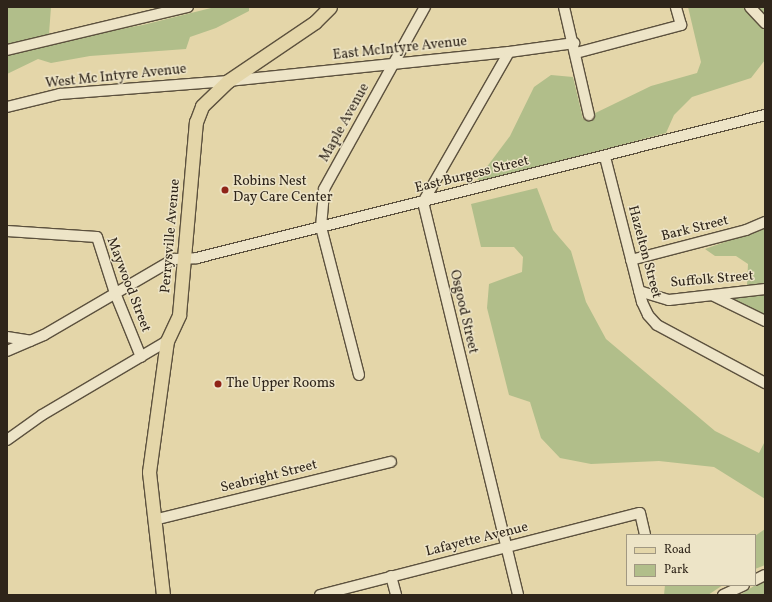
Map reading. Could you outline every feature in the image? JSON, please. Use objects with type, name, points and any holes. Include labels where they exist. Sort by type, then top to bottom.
[{"type":"main road","name":"Perrysville Avenue","points":[[163,595],[149,472],[167,341],[179,315],[196,122],[202,106],[228,81],[315,22],[330,7]]},
{"type":"street","points":[[7,50],[188,7]]},
{"type":"street","name":"Maple Avenue","points":[[359,376],[321,227],[324,189],[425,7]]},
{"type":"street","points":[[564,7],[574,43],[589,115]]},
{"type":"street","points":[[576,53],[681,25],[676,7]]},
{"type":"street","points":[[750,7],[765,23]]},
{"type":"street","name":"East McIntyre Avenue","points":[[228,81],[509,52],[574,43]]},
{"type":"street","points":[[423,202],[509,52]]},
{"type":"street","name":"West Mc Intyre Avenue","points":[[7,107],[60,94],[228,81]]},
{"type":"street","name":"East Burgess Street","points":[[7,351],[31,341],[168,261],[185,258],[197,258],[605,157],[765,115]]},
{"type":"street","name":"Hazelton Street","points":[[605,157],[644,308],[657,325],[765,384]]},
{"type":"street","name":"Osgood Street","points":[[423,202],[518,595]]},
{"type":"street","name":"Bark Street","points":[[631,260],[746,230],[765,222]]},
{"type":"street","name":"Maywood Street","points":[[7,231],[97,237],[114,293],[141,357]]},
{"type":"street","name":"Suffolk Street","points":[[640,291],[669,300],[765,290]]},
{"type":"street","points":[[714,296],[765,321]]},
{"type":"street","points":[[7,337],[31,341]]},
{"type":"street","points":[[7,440],[42,415],[167,341]]},
{"type":"street","name":"Seabright Street","points":[[154,520],[391,462]]},
{"type":"street","name":"Lafayette Avenue","points":[[323,595],[391,576],[640,513],[645,534]]},
{"type":"street","points":[[391,576],[396,595]]},
{"type":"street","points":[[723,595],[742,586]]},
{"type":"green space","points":[[7,7],[51,7],[49,34],[54,40],[143,25],[215,7],[249,7],[249,11],[216,28],[190,37],[186,49],[90,56],[51,63],[38,59],[7,74]]},
{"type":"green space","points":[[688,7],[765,7],[765,60],[751,78],[692,97],[674,115],[666,133],[488,180],[477,180],[510,136],[534,87],[551,75],[573,77],[583,119],[651,86],[697,73],[701,62]]},
{"type":"green space","points":[[537,188],[553,230],[571,251],[586,302],[606,339],[715,431],[759,453],[765,441],[765,499],[714,467],[659,461],[591,464],[560,458],[541,438],[530,402],[509,395],[487,308],[489,284],[522,272],[523,257],[514,247],[481,247],[471,204]]},
{"type":"green space","points":[[765,228],[765,283],[747,285],[748,264],[736,256],[715,256],[705,249]]},
{"type":"green space","points":[[765,292],[765,316],[738,304],[733,296]]},
{"type":"green space","points":[[765,529],[765,565],[756,569],[756,535]]},
{"type":"green space","points":[[765,580],[765,595],[740,595],[756,586]]},
{"type":"green space","points":[[665,586],[722,586],[708,595],[664,595]]},
{"type":"place","name":"Robins Nest Day Care Center","points":[[225,190]]},
{"type":"place","name":"The Upper Rooms","points":[[218,384]]}]
